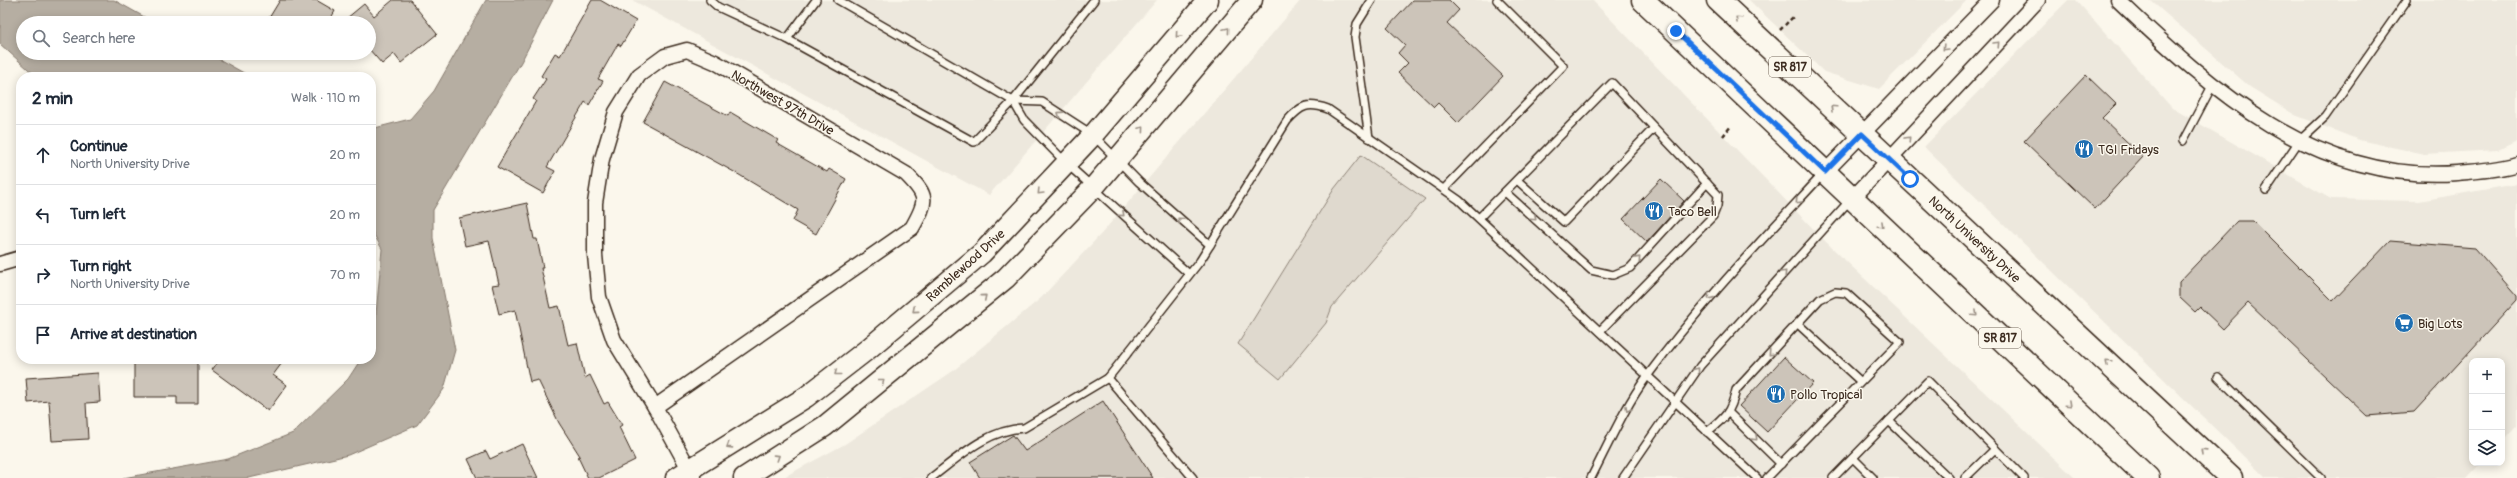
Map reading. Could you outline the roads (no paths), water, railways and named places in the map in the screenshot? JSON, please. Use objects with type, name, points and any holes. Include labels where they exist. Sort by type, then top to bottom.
[{"type":"main road","name":"SR 817","points":[[1643,0],[2148,478]]},
{"type":"main road","name":"North University Drive","points":[[1718,0],[2231,478]]},
{"type":"street","name":"Ramblewood Drive","points":[[687,475],[806,397],[868,350],[982,253],[1093,135],[1208,0]]},
{"type":"street","points":[[744,478],[825,426],[954,323],[1006,278],[1093,188],[1252,0]]},
{"type":"street","points":[[1825,172],[1992,0]]},
{"type":"street","points":[[1853,198],[2038,0]]},
{"type":"street","points":[[2118,0],[2212,86],[2299,141],[2335,157],[2364,166],[2401,173],[2433,175],[2485,171],[2517,164]]},
{"type":"street","name":"Northwest 97th Drive","points":[[655,407],[912,228],[924,208],[922,190],[906,174],[715,62],[688,50],[665,56],[639,75],[616,112],[602,159],[595,203],[595,255],[600,297],[614,340],[655,407],[687,475]]},
{"type":"street","points":[[0,264],[16,259]]},
{"type":"lane","points":[[710,0],[718,7],[786,39],[974,142],[1013,101],[1094,0]]},
{"type":"lane","points":[[786,39],[816,0]]},
{"type":"lane","points":[[838,0],[1013,101],[1042,102],[1093,135],[1180,220],[1210,245]]},
{"type":"lane","points":[[1369,138],[1356,37],[1357,24],[1372,0]]},
{"type":"lane","points":[[1444,189],[1563,66],[1497,0]]},
{"type":"lane","points":[[2266,190],[2299,141],[2325,117],[2407,0]]},
{"type":"lane","points":[[1479,218],[1612,83],[1718,195],[1717,206],[1712,216],[1600,331]]},
{"type":"lane","points":[[2183,141],[2212,86]]},
{"type":"lane","points":[[1013,101],[1024,120],[1067,164],[1189,274]]},
{"type":"lane","points":[[932,478],[980,441],[1008,429],[1024,428],[1108,378],[1210,245],[1287,121],[1298,109],[1314,104],[1328,109],[1460,200],[1757,478]]},
{"type":"lane","points":[[1517,180],[1564,222],[1654,128]]},
{"type":"lane","points":[[1591,478],[1648,376],[1716,289],[1825,172]]},
{"type":"lane","points":[[1505,192],[1591,270],[1603,274],[1613,275],[1630,268],[1707,183]]},
{"type":"lane","points":[[1623,478],[1674,401],[1700,366],[1853,198]]},
{"type":"lane","points":[[1707,432],[1732,408],[1736,390],[1820,299],[1835,292],[1846,293],[1900,342],[1766,478]]},
{"type":"lane","points":[[1798,324],[1860,381]]},
{"type":"lane","points":[[2218,377],[2321,478]]},
{"type":"lane","points":[[1108,378],[1193,478]]},
{"type":"lane","points":[[1833,478],[1928,381],[2024,478]]},
{"type":"lane","points":[[1728,413],[1781,464]]},
{"type":"lane","points":[[1889,422],[1950,478]]},
{"type":"lane","points":[[1965,478],[1995,449]]},
{"type":"lane","points":[[1853,458],[1874,478]]},
{"type":"place","name":"TGI Fridays","points":[[2084,149]]},
{"type":"place","name":"Taco Bell","points":[[1654,211]]},
{"type":"place","name":"Big Lots","points":[[2404,323]]},
{"type":"place","name":"Pollo Tropical","points":[[1776,394]]}]
